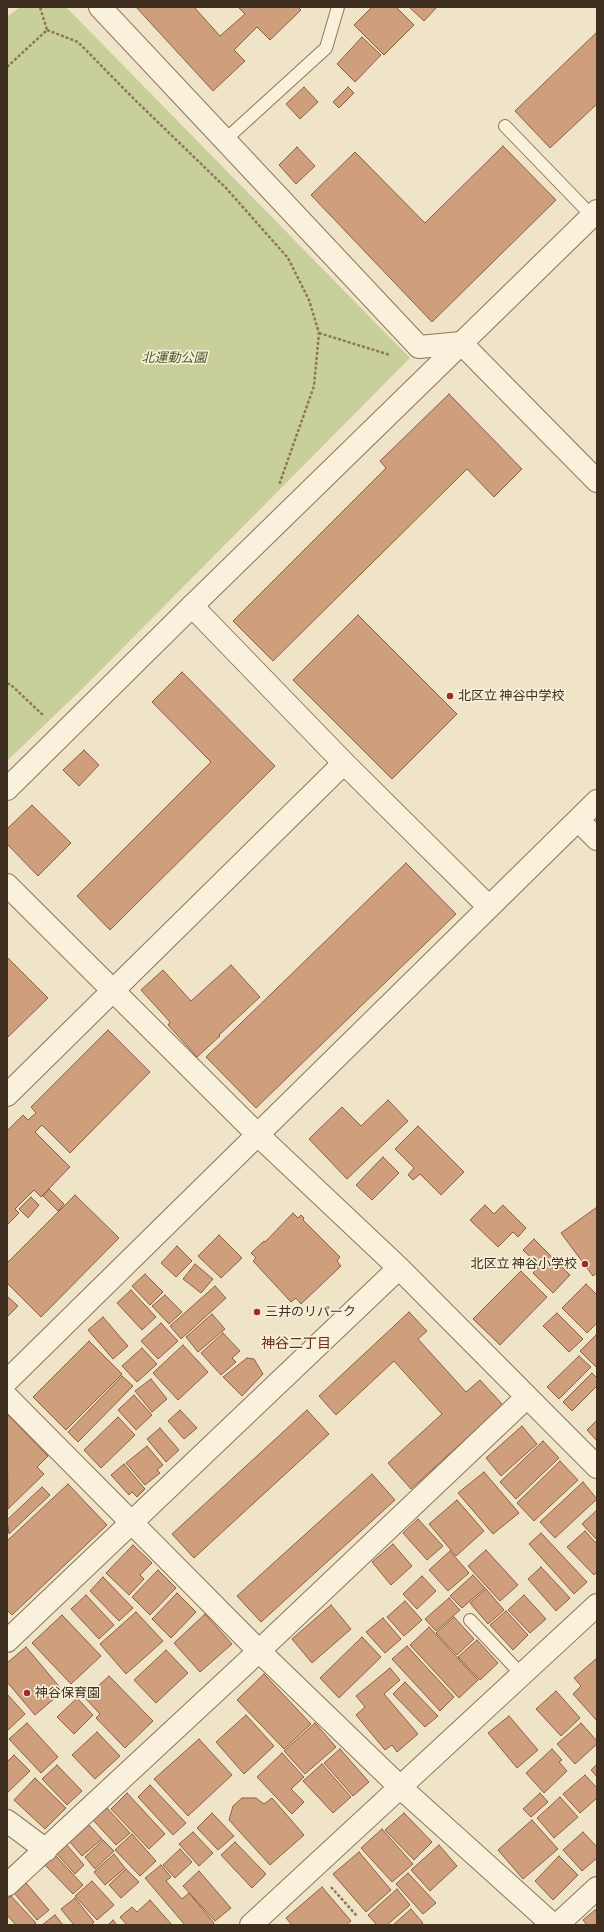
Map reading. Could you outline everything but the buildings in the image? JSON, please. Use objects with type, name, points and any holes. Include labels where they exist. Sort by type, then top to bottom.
[{"type":"street","points":[[100,7],[419,347],[461,343]]},
{"type":"street","points":[[7,789],[594,213]]},
{"type":"street","points":[[461,343],[596,478]]},
{"type":"street","points":[[192,606],[344,763],[489,907]]},
{"type":"street","points":[[7,1095],[344,763]]},
{"type":"street","points":[[7,1381],[597,801]]},
{"type":"street","points":[[578,820],[597,839]]},
{"type":"street","points":[[7,885],[258,1135],[399,1268],[597,1467]]},
{"type":"street","points":[[7,1641],[399,1268]]},
{"type":"street","points":[[7,1397],[133,1522],[259,1651],[400,1787],[553,1925]]},
{"type":"street","points":[[7,1885],[259,1651],[527,1397]]},
{"type":"street","points":[[251,1925],[597,1605]]},
{"type":"street","points":[[7,1820],[46,1850]]},
{"type":"street","points":[[558,1925],[597,1888]]},
{"type":"lane","points":[[225,140],[326,48],[338,7]]},
{"type":"lane","points":[[505,126],[594,213]]},
{"type":"lane","points":[[470,1620],[522,1675]]},
{"type":"path","points":[[40,7],[47,30]]},
{"type":"path","points":[[7,67],[47,30]]},
{"type":"path","points":[[47,30],[78,42],[134,99],[226,188],[288,258],[309,300],[319,333],[314,386],[277,490]]},
{"type":"path","points":[[319,333],[392,356]]},
{"type":"path","points":[[7,684],[10,684],[44,717]]},
{"type":"path","points":[[326,1882],[357,1916]]},
{"type":"green space","name":"北運動公園","points":[[20,7],[66,7],[410,358],[83,688],[7,761],[7,17]]},
{"type":"place","name":"北区立 神谷中学校","points":[[450,696]]},
{"type":"place","name":"北区立 神谷小学校","points":[[585,1264]]},
{"type":"place","name":"三井のリパーク","points":[[257,1312]]},
{"type":"place","name":"神谷保育園","points":[[27,1693]]},
{"type":"district","name":"神谷二丁目","points":[[296,1344]]}]
